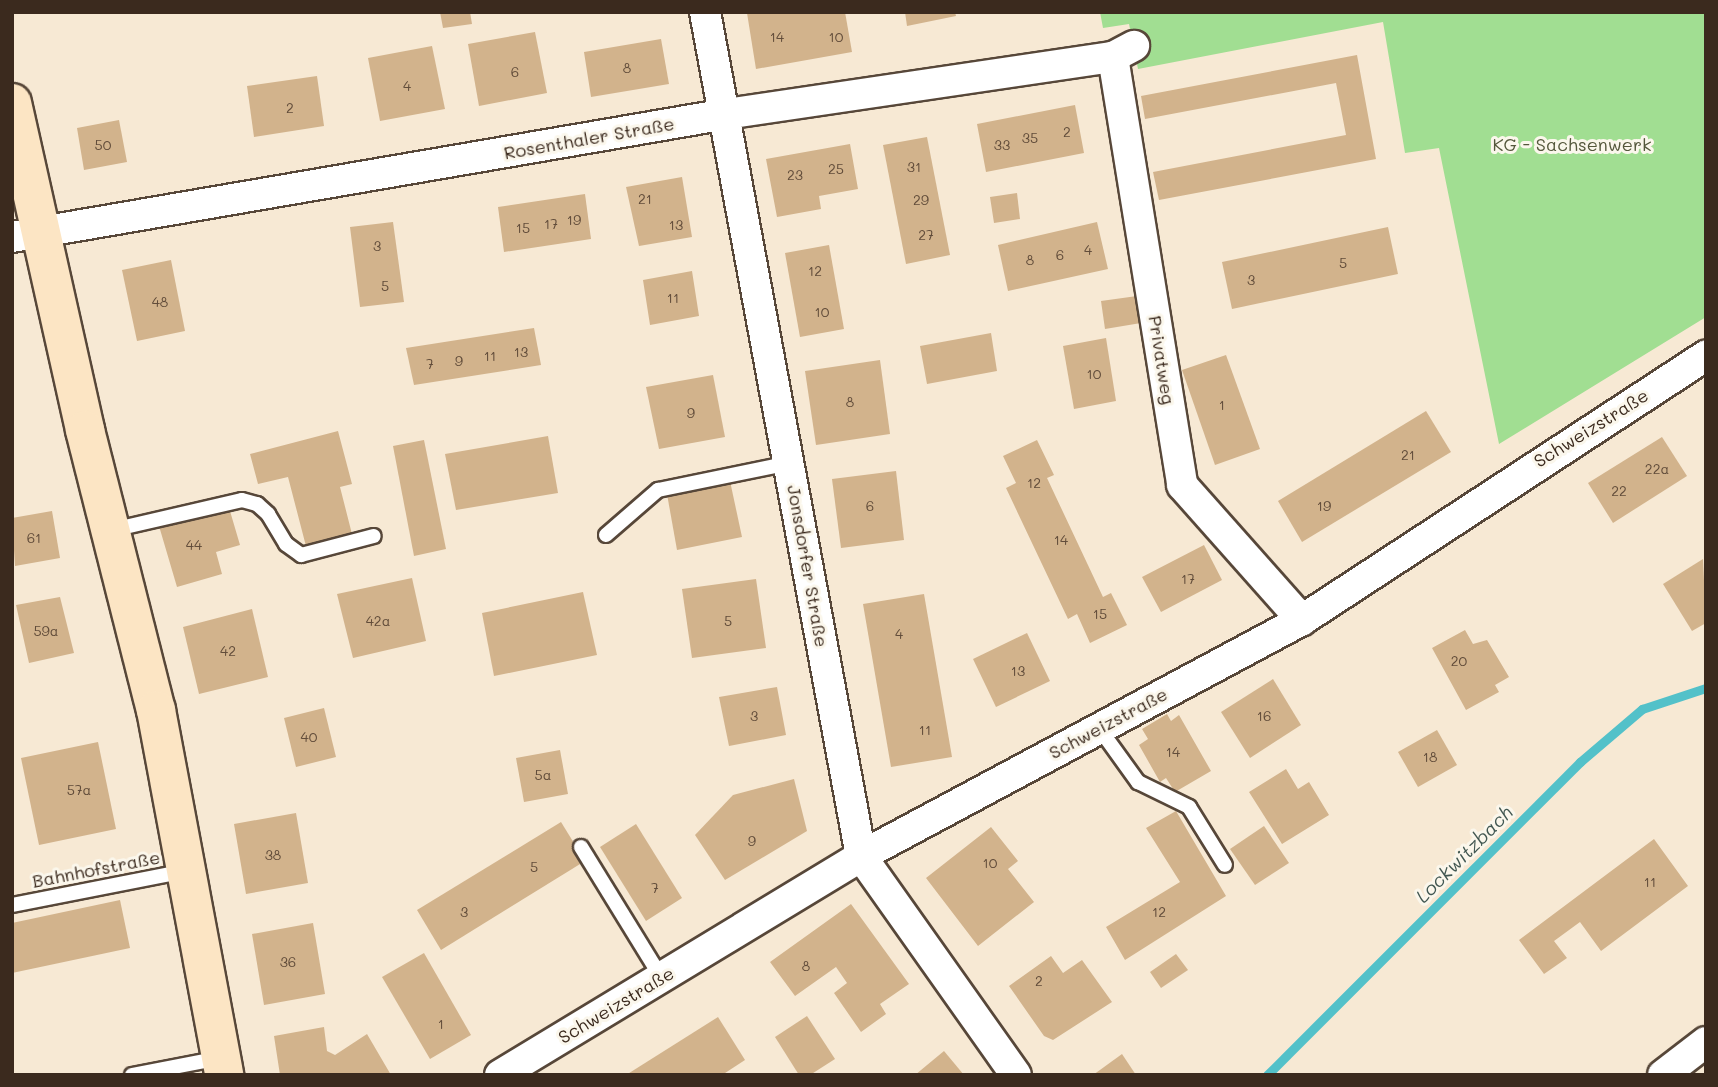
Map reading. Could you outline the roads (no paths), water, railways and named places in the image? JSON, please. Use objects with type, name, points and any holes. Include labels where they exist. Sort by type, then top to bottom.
[{"type":"street","name":"Jonsdorfer Straße","points":[[705,12],[726,114],[861,856],[1016,1075]]},
{"type":"street","name":"Rosenthaler Straße","points":[[27,236],[726,114],[1124,51]]},
{"type":"street","name":"Privatweg","points":[[1124,51],[1182,485],[1302,620]]},
{"type":"street","points":[[12,103],[27,236],[110,531],[156,710],[222,1066]]},
{"type":"street","name":"Schweizstraße","points":[[500,1075],[861,856],[1302,620],[1516,476],[1706,356]]},
{"type":"street","points":[[1663,1075],[1706,1042]]},
{"type":"lane","points":[[607,535],[658,490],[789,463]]},
{"type":"lane","points":[[110,531],[242,500],[262,509],[286,544],[301,555],[374,536]]},
{"type":"lane","points":[[1099,728],[1138,782],[1189,807],[1225,865]]},
{"type":"lane","points":[[581,847],[662,977]]},
{"type":"lane","name":"Bahnhofstraße","points":[[12,905],[187,871]]},
{"type":"lane","points":[[132,1075],[222,1066]]},
{"type":"waterway","name":"Lockwitzbach","points":[[1267,1075],[1580,762],[1642,709],[1706,688]]},
{"type":"park label","name":"KG - Sachsenwerk","points":[[1572,144]]}]
